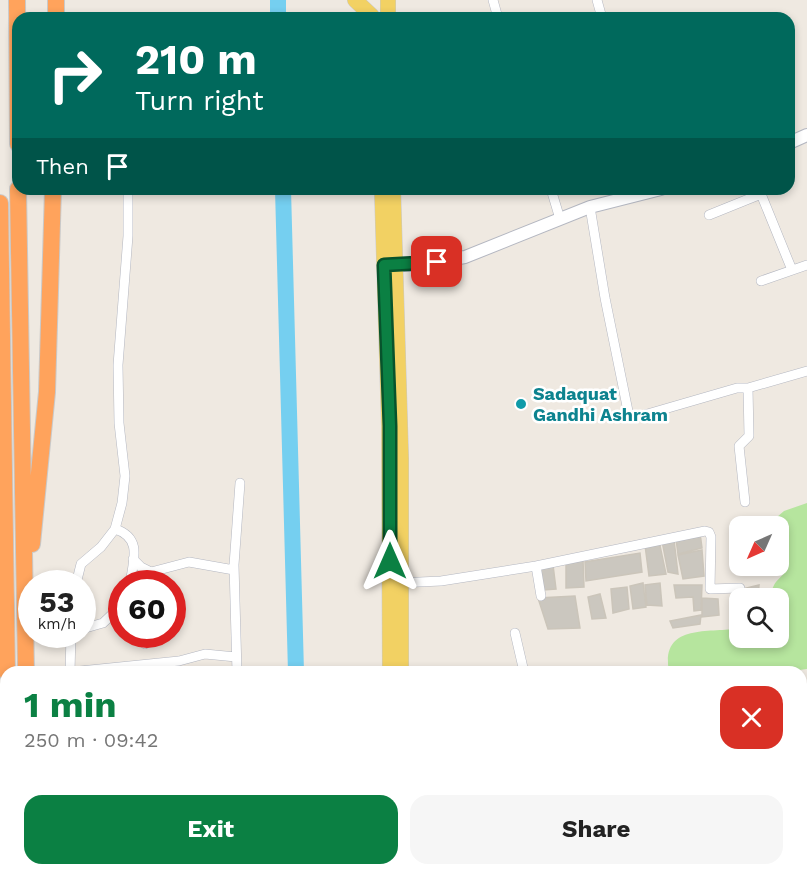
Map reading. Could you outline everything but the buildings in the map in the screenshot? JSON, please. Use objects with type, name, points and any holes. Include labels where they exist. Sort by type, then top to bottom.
[{"type":"highway","points":[[18,195],[24,570]]},
{"type":"highway","points":[[29,570],[47,392],[52,195]]},
{"type":"highway","points":[[0,203],[7,666]]},
{"type":"highway","points":[[0,558],[5,593]]},
{"type":"highway","points":[[26,648],[26,666]]},
{"type":"main road","points":[[355,0],[367,12]]},
{"type":"main road","points":[[383,195],[390,265],[400,449],[390,666]]},
{"type":"main road","points":[[390,265],[393,195]]},
{"type":"main road","points":[[395,583],[401,666]]},
{"type":"street","points":[[80,570],[81,564],[101,547],[116,529],[121,511],[125,476],[119,423],[118,365],[128,236],[128,195]]},
{"type":"street","points":[[553,195],[560,219]]},
{"type":"street","points":[[390,265],[417,265],[465,257],[590,207],[637,195]]},
{"type":"street","points":[[709,215],[759,195]]},
{"type":"street","points":[[761,195],[792,270]]},
{"type":"street","points":[[590,207],[605,298],[629,416],[638,417],[737,388],[748,388],[807,371]]},
{"type":"street","points":[[761,281],[807,265]]},
{"type":"street","points":[[745,502],[739,446],[749,436],[748,388]]},
{"type":"street","points":[[237,666],[234,570],[240,483]]},
{"type":"street","points":[[116,529],[126,532],[132,540],[135,550],[132,570]]},
{"type":"street","points":[[395,583],[441,581],[536,566],[705,531],[709,532],[711,537],[710,589],[729,588]]},
{"type":"street","points":[[133,559],[141,567],[151,572],[189,562],[234,570]]},
{"type":"street","points":[[536,566],[541,596]]},
{"type":"street","points":[[515,633],[523,666]]},
{"type":"street","points":[[70,666],[71,648]]},
{"type":"street","points":[[129,666],[179,661],[205,654],[236,657]]},
{"type":"green space","points":[[807,503],[807,666],[669,666],[668,656],[672,645],[680,638],[702,631],[729,630],[729,648],[789,648],[789,588],[773,588],[781,576],[789,576],[789,516],[778,516],[784,511]]},
{"type":"waterway","points":[[278,0],[278,12]]},
{"type":"waterway","points":[[283,195],[296,666]]},
{"type":"place","name":"Sadaquat Gandhi Ashram","points":[[521,404]]},
{"type":"route","points":[[390,561],[390,426],[384,265],[417,265],[437,262]]}]
